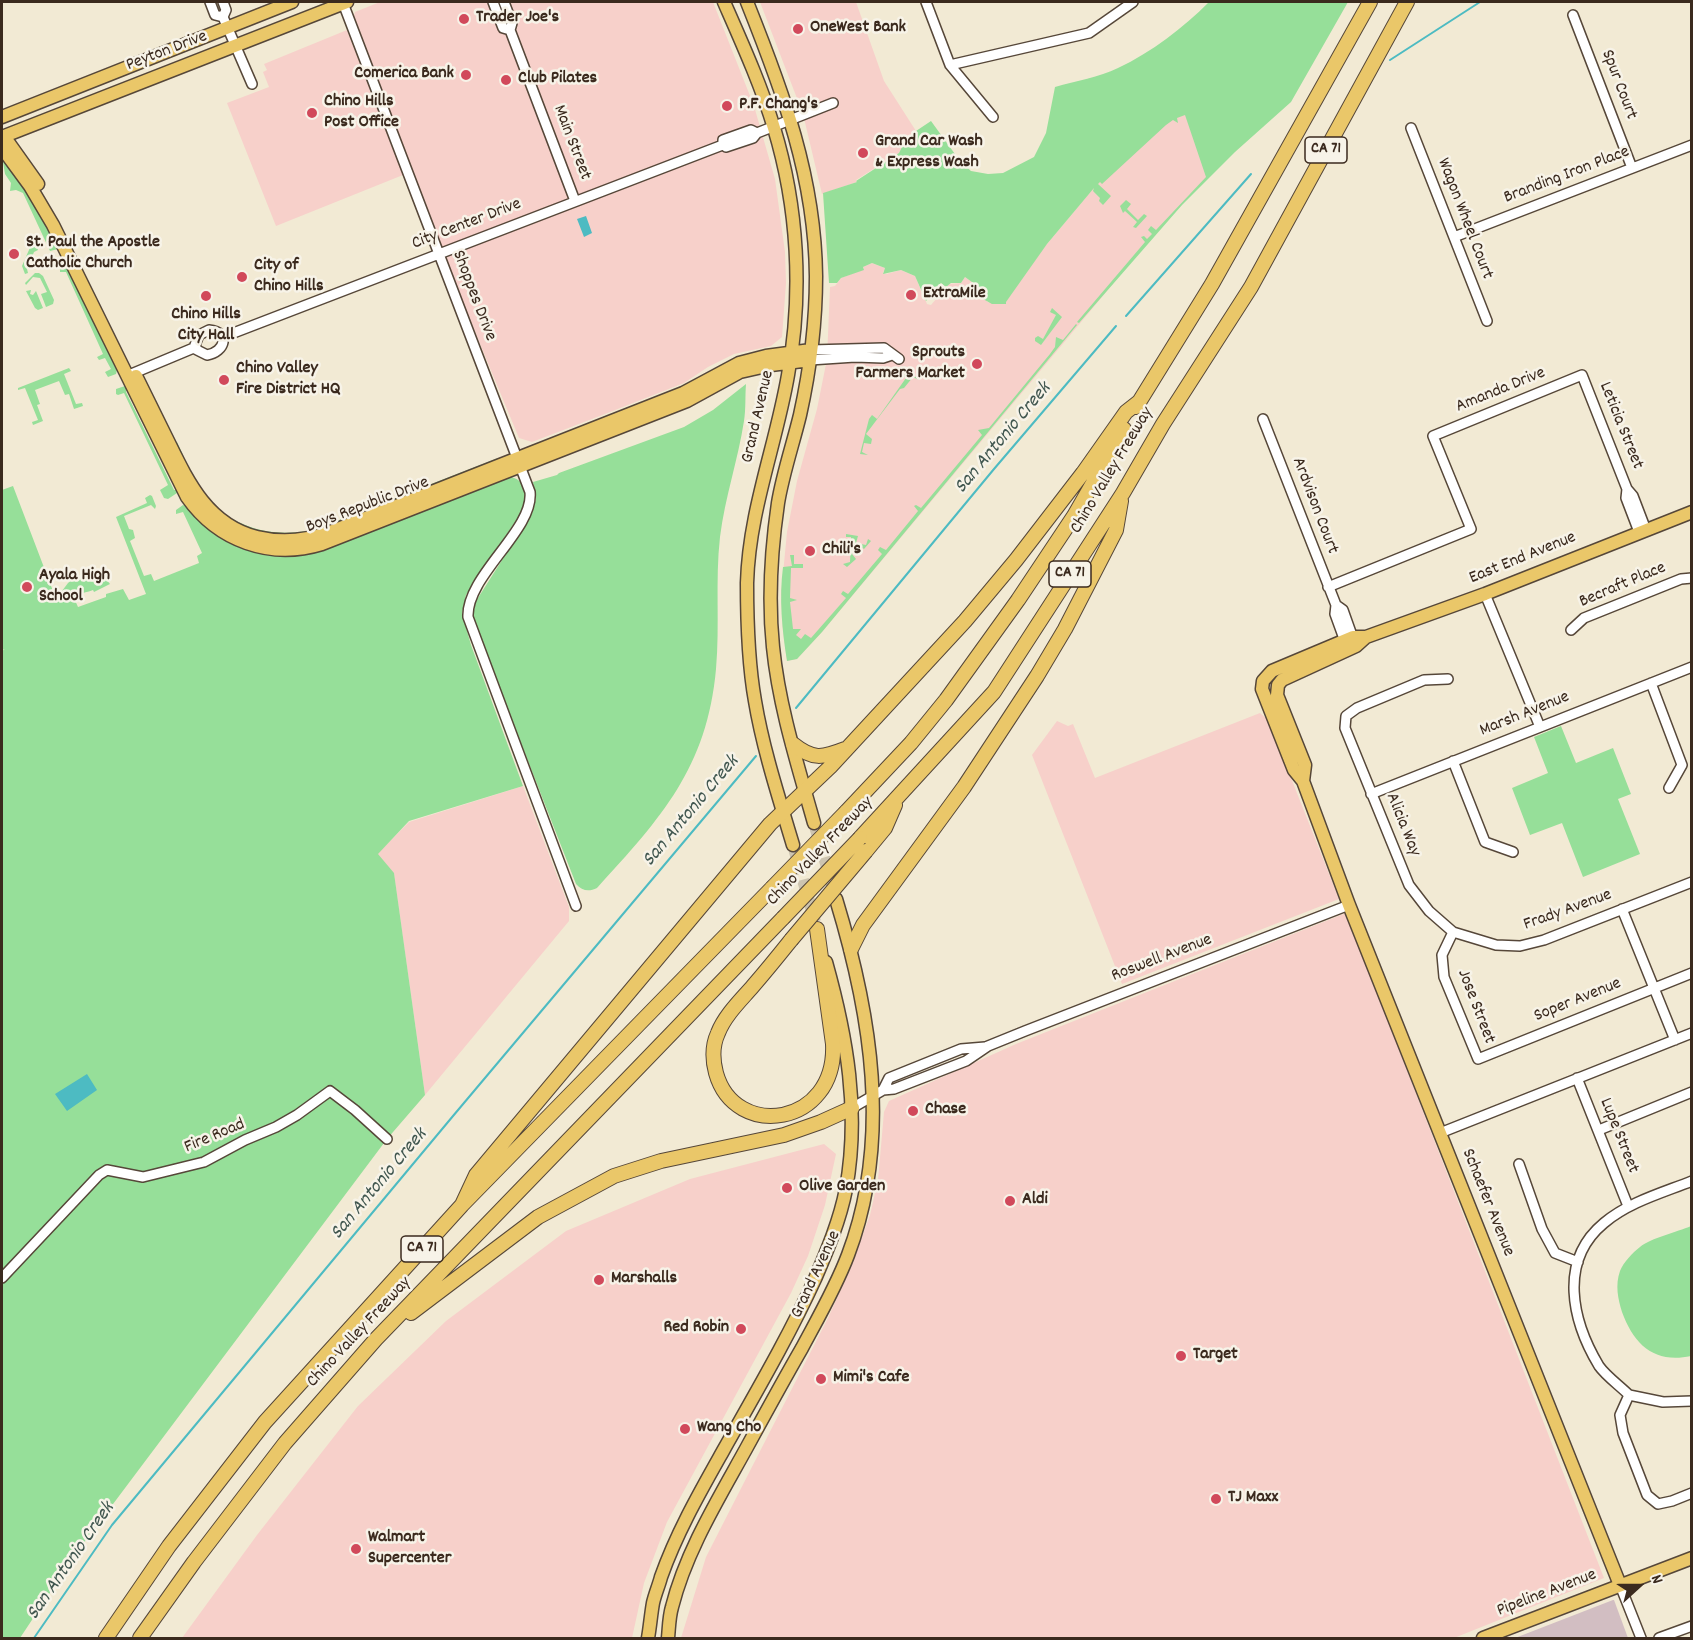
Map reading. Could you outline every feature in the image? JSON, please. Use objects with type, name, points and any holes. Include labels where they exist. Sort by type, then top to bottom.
[{"type":"highway","name":"Chino Valley Freeway","points":[[106,1638],[169,1546],[265,1422],[462,1205],[846,813],[911,743],[946,700],[1018,600],[1074,516],[1140,400],[1212,284],[1370,2]]},
{"type":"highway","name":"Chino Valley Freeway","points":[[140,1638],[194,1562],[285,1443],[376,1340],[783,918],[863,845],[899,797],[994,692],[1123,493],[1162,424],[1251,287],[1404,7]]},
{"type":"highway","points":[[462,1205],[476,1175],[770,824],[850,747],[972,613],[1078,480],[1126,412],[1140,400]]},
{"type":"highway","points":[[851,949],[863,926],[964,787],[1037,676],[1070,619],[1116,530],[1123,493]]},
{"type":"highway","points":[[793,744],[807,754],[818,757],[850,747]]},
{"type":"highway","points":[[816,926],[833,1044],[832,1067],[824,1088],[816,1099],[797,1111],[778,1116],[760,1114],[741,1107],[725,1091],[713,1062],[713,1045],[730,1012],[791,940],[863,845]]},
{"type":"highway","points":[[376,1340],[538,1217],[614,1176],[661,1161],[784,1135],[852,1108]]},
{"type":"main road","name":"Peyton Drive","points":[[2,117],[225,22],[292,2]]},
{"type":"main road","name":"Peyton Drive","points":[[2,137],[345,2]]},
{"type":"main road","name":"Grand Avenue","points":[[724,2],[773,126],[786,177],[795,238],[796,288],[791,358],[783,401],[760,489],[749,555],[748,634],[758,718],[793,845]]},
{"type":"main road","name":"Grand Avenue","points":[[747,2],[791,119],[805,177],[814,239],[816,294],[811,355],[800,413],[782,483],[773,542],[771,615],[773,648],[780,692],[814,823]]},
{"type":"main road","name":"Boys Republic Drive","points":[[2,137],[15,150],[50,204],[131,374],[176,477],[192,504],[220,530],[240,541],[257,546],[288,550],[313,547],[520,462],[690,400],[740,372],[811,355]]},
{"type":"main road","name":"Boys Republic Drive","points":[[2,143],[5,152],[50,219],[131,374]]},
{"type":"main road","name":"East End Avenue","points":[[1267,675],[1485,594],[1692,512]]},
{"type":"main road","name":"East End Avenue","points":[[1278,685],[1282,680],[1351,643]]},
{"type":"main road","name":"Schaefer Avenue","points":[[1267,675],[1262,689],[1294,770],[1303,781],[1620,1585]]},
{"type":"main road","name":"Schaefer Avenue","points":[[1278,685],[1277,695],[1305,765],[1303,781]]},
{"type":"main road","name":"Grand Avenue","points":[[668,1638],[672,1607],[703,1528],[821,1313],[848,1256],[862,1214],[878,1093],[851,949],[836,899]]},
{"type":"main road","name":"Grand Avenue","points":[[648,1638],[653,1601],[669,1555],[691,1508],[798,1316],[826,1254],[846,1190],[852,1108],[850,1071],[846,1041],[816,926]]},
{"type":"main road","name":"Pipeline Avenue","points":[[1483,1638],[1692,1558]]},
{"type":"street","points":[[210,2],[215,15],[225,22]]},
{"type":"street","points":[[223,2],[226,10],[225,22],[252,84]]},
{"type":"street","name":"Shoppes Drive","points":[[345,2],[530,492],[530,506],[471,599],[468,617],[576,906]]},
{"type":"street","name":"Main Street","points":[[493,2],[503,28],[510,30]]},
{"type":"street","name":"Main Street","points":[[504,2],[513,23],[510,30],[575,201]]},
{"type":"street","points":[[926,2],[950,65],[993,117]]},
{"type":"street","points":[[950,65],[1089,33],[1133,2]]},
{"type":"street","name":"Spur Court","points":[[1573,15],[1632,168]]},
{"type":"street","name":"City Center Drive","points":[[223,337],[723,144],[726,147],[753,138],[757,132],[833,103]]},
{"type":"street","name":"Wagon Wheel Court","points":[[1411,128],[1487,321]]},
{"type":"street","name":"Branding Iron Place","points":[[1454,237],[1692,145]]},
{"type":"street","name":"City Center Drive","points":[[209,330],[219,332],[223,337],[221,347],[213,354],[202,354],[196,347],[196,339],[199,335],[209,330]]},
{"type":"street","name":"City Center Drive","points":[[131,374],[196,347]]},
{"type":"street","points":[[811,355],[896,357]]},
{"type":"street","name":"Amanda Drive","points":[[1328,587],[1471,529],[1433,436],[1582,375]]},
{"type":"street","name":"Leticia Street","points":[[1582,375],[1627,489],[1633,496],[1643,531]]},
{"type":"street","name":"Ardvison Court","points":[[1263,419],[1328,587],[1336,605],[1343,610],[1351,643]]},
{"type":"street","name":"Becraft Place","points":[[1571,630],[1584,618],[1681,579],[1692,578]]},
{"type":"street","points":[[1485,594],[1540,727]]},
{"type":"street","name":"Marsh Avenue","points":[[1371,794],[1692,667]]},
{"type":"street","name":"Alicia Way","points":[[1448,679],[1424,680],[1357,708],[1346,716],[1345,728],[1409,885],[1429,911],[1453,932]]},
{"type":"street","points":[[1651,683],[1682,765],[1669,788]]},
{"type":"street","points":[[1453,761],[1485,842],[1513,852]]},
{"type":"street","name":"Frady Avenue","points":[[1453,932],[1496,945],[1520,946],[1544,940],[1692,882]]},
{"type":"street","name":"Roswell Avenue","points":[[852,1108],[878,1093],[889,1078],[961,1049],[987,1047],[1350,905]]},
{"type":"street","points":[[1622,909],[1674,1040]]},
{"type":"street","name":"Jose Street","points":[[1453,932],[1442,956],[1444,977],[1478,1059]]},
{"type":"street","name":"Soper Avenue","points":[[1478,1059],[1692,974]]},
{"type":"street","points":[[1440,1133],[1692,1033]]},
{"type":"street","name":"Lupe Street","points":[[1577,1078],[1628,1206]]},
{"type":"street","name":"Fire Road","points":[[2,1278],[99,1175],[107,1170],[143,1177],[204,1162],[245,1140],[260,1136],[276,1127],[330,1091],[356,1110],[387,1138]]},
{"type":"street","points":[[1599,1130],[1692,1092]]},
{"type":"street","points":[[1519,1164],[1542,1229],[1555,1253],[1578,1262]]},
{"type":"street","points":[[1692,1181],[1628,1206],[1603,1223],[1589,1240],[1578,1262],[1573,1297],[1584,1335],[1600,1368],[1629,1395],[1663,1402],[1692,1401]]},
{"type":"street","points":[[1629,1395],[1620,1415],[1623,1433],[1647,1495],[1658,1504],[1692,1493]]},
{"type":"street","name":"Schaefer Avenue","points":[[1620,1585],[1641,1638]]},
{"type":"street","points":[[1659,1638],[1692,1626]]},
{"type":"shaded area","points":[[380,2],[713,2],[754,106],[775,179],[785,252],[786,283],[782,337],[771,346],[734,354],[684,383],[605,414],[532,442],[519,438],[414,185],[353,20],[355,12]]},
{"type":"shaded area","points":[[760,2],[856,2],[884,81],[916,131],[899,153],[856,180],[857,182],[822,194],[803,114]]},
{"type":"shaded area","points":[[347,30],[403,175],[276,226],[227,103],[269,87],[263,72],[267,70],[264,64]]},
{"type":"shaded area","points":[[1187,105],[1210,175],[1153,236],[822,632],[797,659],[787,661],[781,595],[787,532],[827,359],[830,287],[835,286],[841,278],[864,269],[863,267],[872,263],[885,268],[883,273],[886,274],[901,270],[915,276],[927,304],[931,305],[949,284],[961,283],[965,277],[987,293],[987,302],[1006,304],[1005,302],[1042,250],[1098,183]]},
{"type":"shaded area","points":[[1260,713],[1268,720],[1339,899],[1122,984],[1032,755],[1057,721],[1068,726],[1073,724],[1095,778]]},
{"type":"shaded area","points":[[523,786],[569,907],[569,921],[425,1095],[394,874],[377,854],[409,822]]},
{"type":"shaded area","points":[[1346,913],[1604,1578],[1454,1638],[681,1638],[706,1557],[828,1318],[851,1267],[870,1215],[878,1180],[884,1112],[889,1101],[1016,1044]]},
{"type":"shaded area","points":[[824,1144],[836,1154],[825,1205],[808,1256],[791,1293],[667,1522],[644,1583],[632,1638],[182,1638],[257,1535],[358,1406],[446,1321],[566,1231],[690,1179]]},
{"type":"shaded area","points":[[1613,1600],[1628,1638],[1515,1638]]},
{"type":"green space","points":[[1209,2],[1348,2],[1291,102],[1235,152],[1182,205],[1079,323],[1077,322],[1145,242],[1141,237],[1144,236],[1147,239],[1152,234],[1148,230],[1151,226],[1156,230],[1206,177],[1185,115],[1177,118],[1178,123],[1173,120],[1166,125],[1102,184],[1100,182],[1098,184],[1111,196],[1103,205],[1093,191],[1094,188],[1047,244],[1006,304],[992,304],[983,299],[987,293],[965,277],[961,283],[951,283],[946,287],[941,283],[926,301],[915,276],[901,270],[883,274],[885,268],[872,263],[863,267],[864,270],[841,278],[837,283],[829,283],[823,193],[857,182],[899,153],[916,131],[931,121],[960,161],[971,171],[988,174],[1003,173],[1034,157],[1046,133],[1055,87],[1103,74],[1131,62],[1166,39]]},
{"type":"green space","points":[[2,156],[41,214],[58,249],[50,251],[23,193],[16,190],[10,191],[11,183],[5,174]]},
{"type":"green space","points":[[1126,200],[1131,204],[1127,209],[1138,220],[1144,214],[1147,216],[1136,228],[1133,227],[1137,222],[1125,211],[1123,213],[1120,206]]},
{"type":"green space","points":[[31,234],[38,250],[34,252],[27,269],[28,273],[25,274],[22,266],[32,243],[29,235]]},
{"type":"green space","points":[[64,266],[68,267],[117,370],[116,374],[108,377],[105,372],[111,369],[105,358],[99,360],[97,357],[103,354],[66,272],[60,272]]},
{"type":"green space","points":[[35,273],[43,276],[54,300],[53,304],[46,307],[41,294],[47,292],[40,278],[33,277],[26,285],[25,283]]},
{"type":"green space","points":[[31,290],[30,294],[33,295],[36,291],[43,308],[38,310],[35,308],[26,291]]},
{"type":"green space","points":[[1052,308],[1062,317],[1041,345],[1035,341],[1035,338],[1038,336],[1043,339],[1056,315],[1050,312]]},
{"type":"green space","points":[[1077,325],[822,632],[797,659],[787,661],[782,626],[781,590],[783,567],[792,566],[790,555],[794,555],[794,564],[803,564],[803,568],[791,568],[790,598],[797,600],[790,602],[793,629],[801,629],[796,635],[801,639],[805,634],[811,638],[846,598],[841,594],[843,591],[848,594],[882,554],[878,550],[880,547],[886,550],[918,511],[914,506],[921,508],[982,435],[978,430],[989,428],[1050,354],[1055,347],[1056,337],[1063,340]]},
{"type":"green space","points":[[69,368],[71,371],[64,374],[76,404],[82,403],[83,406],[74,409],[69,394],[65,395],[59,381],[35,390],[40,404],[37,405],[43,421],[33,425],[32,422],[38,420],[25,388],[18,390],[18,388]]},
{"type":"green space","points":[[909,371],[919,380],[913,377],[904,388],[900,389],[866,434],[872,439],[871,444],[864,443],[862,452],[868,455],[860,454],[869,419],[872,415],[877,419],[906,378],[900,374]]},
{"type":"green space","points":[[746,384],[744,421],[720,537],[716,669],[711,704],[703,735],[677,789],[660,814],[597,888],[583,889],[576,884],[478,633],[473,615],[476,601],[532,513],[536,499],[533,482],[684,427],[713,410]]},
{"type":"green space","points":[[125,386],[174,490],[177,490],[177,493],[168,499],[164,498],[160,490],[168,485],[124,393],[116,394],[116,389]]},
{"type":"green space","points":[[177,442],[200,488],[223,512],[251,527],[283,533],[316,529],[498,458],[499,460],[315,532],[280,535],[249,528],[222,513],[210,501],[195,482]]},
{"type":"green space","points":[[511,477],[521,482],[525,491],[523,508],[466,595],[462,613],[471,645],[523,786],[409,821],[378,854],[394,873],[425,1095],[387,1139],[77,1552],[20,1638],[2,1638],[2,651],[5,649],[2,650],[2,490],[13,486],[56,599],[73,579],[100,575],[110,584],[94,592],[93,590],[76,596],[74,598],[78,607],[123,589],[129,600],[146,594],[116,517],[147,503],[145,498],[150,495],[156,506],[155,509],[151,505],[124,516],[129,529],[133,530],[135,538],[130,541],[144,576],[151,574],[154,581],[199,563],[197,556],[202,553],[183,512],[176,514],[176,510],[183,505],[187,506],[210,529],[235,545],[264,553],[293,555],[322,550]]},
{"type":"green space","points":[[846,534],[858,536],[856,543],[866,545],[868,539],[871,541],[864,549],[859,545],[852,554],[856,559],[847,567],[843,564],[850,562],[851,537],[846,537]]},
{"type":"green space","points":[[1561,726],[1576,763],[1613,748],[1631,794],[1618,799],[1640,854],[1583,877],[1562,823],[1530,835],[1512,788],[1548,773],[1534,737]]},
{"type":"green space","points":[[1691,1226],[1691,1356],[1667,1357],[1648,1349],[1633,1334],[1619,1302],[1618,1276],[1626,1261],[1640,1247],[1657,1238]]},
{"type":"water","points":[[586,216],[592,233],[584,237],[577,219]]},
{"type":"water","points":[[87,1074],[97,1090],[67,1111],[55,1094]]},
{"type":"waterway","name":"San Antonio Creek","points":[[1390,60],[1480,2]]},
{"type":"waterway","name":"San Antonio Creek","points":[[1126,316],[1251,174]]},
{"type":"waterway","name":"San Antonio Creek","points":[[796,708],[1116,326]]},
{"type":"waterway","name":"San Antonio Creek","points":[[34,1638],[112,1525],[756,756]]},
{"type":"tunnel","points":[[814,823],[836,898]]},
{"type":"tunnel","points":[[793,845],[815,922]]},
{"type":"place","name":"Trader Joe's","points":[[464,19]]},
{"type":"place","name":"OneWest Bank","points":[[798,29]]},
{"type":"place","name":"Comerica Bank","points":[[466,75]]},
{"type":"place","name":"Club Pilates","points":[[506,80]]},
{"type":"place","name":"P.F. Chang's","points":[[727,106]]},
{"type":"place","name":"Chino Hills Post Office","points":[[312,113]]},
{"type":"place","name":"Grand Car Wash & Express Wash","points":[[863,153]]},
{"type":"place","name":"St. Paul the Apostle Catholic Church","points":[[14,254]]},
{"type":"place","name":"City of Chino Hills","points":[[242,277]]},
{"type":"place","name":"ExtraMile","points":[[911,295]]},
{"type":"place","name":"Chino Hills City Hall","points":[[206,296]]},
{"type":"place","name":"Sprouts Farmers Market","points":[[977,364]]},
{"type":"place","name":"Chino Valley Fire District HQ","points":[[224,380]]},
{"type":"place","name":"Chili's","points":[[810,551]]},
{"type":"place","name":"Ayala High School","points":[[27,587]]},
{"type":"place","name":"Chase","points":[[913,1111]]},
{"type":"place","name":"Olive Garden","points":[[787,1188]]},
{"type":"place","name":"Aldi","points":[[1010,1201]]},
{"type":"place","name":"Marshalls","points":[[599,1280]]},
{"type":"place","name":"Red Robin","points":[[741,1329]]},
{"type":"place","name":"Target","points":[[1181,1356]]},
{"type":"place","name":"Mimi's Cafe","points":[[821,1379]]},
{"type":"place","name":"Wang Cho","points":[[685,1429]]},
{"type":"place","name":"TJ Maxx","points":[[1216,1499]]},
{"type":"place","name":"Walmart Supercenter","points":[[356,1549]]}]
